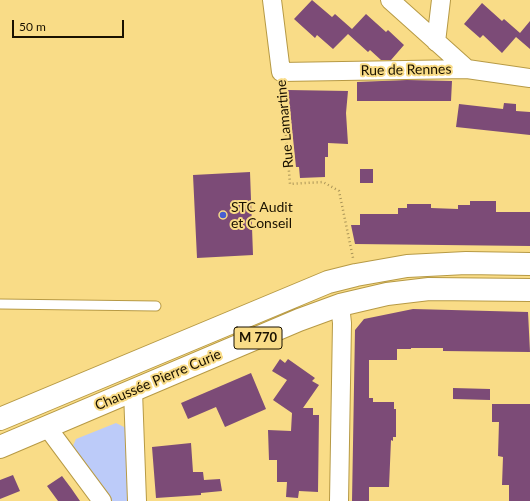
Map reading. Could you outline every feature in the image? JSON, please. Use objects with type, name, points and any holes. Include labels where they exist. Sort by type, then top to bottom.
[{"type":"main road","name":"Chaussée Pierre Curie","points":[[0,419],[304,291],[356,275],[407,266],[434,264],[530,264]]},
{"type":"main road","name":"Chaussée Pierre Curie","points":[[0,448],[299,320],[340,305],[387,294],[429,289],[530,290]]},
{"type":"street","name":"Rue Lamartine","points":[[272,0],[281,72]]},
{"type":"street","points":[[390,0],[467,69]]},
{"type":"street","points":[[436,42],[441,0]]},
{"type":"street","name":"Rue de Rennes","points":[[281,72],[467,69],[530,78]]},
{"type":"street","points":[[339,501],[342,322],[340,305]]},
{"type":"street","points":[[133,391],[137,501]]},
{"type":"street","points":[[48,427],[102,501]]},
{"type":"lane","points":[[0,304],[156,306]]},
{"type":"path","name":"Rue Lamartine","points":[[281,72],[290,184],[323,182],[339,191],[356,275]]},
{"type":"shaded area","points":[[116,423],[126,428],[132,501],[107,501],[72,448],[76,439]]},
{"type":"building","points":[[312,0],[332,17],[335,14],[352,29],[366,14],[386,32],[388,30],[404,45],[391,60],[381,60],[370,50],[368,52],[348,34],[333,49],[317,35],[315,38],[294,19]]},
{"type":"building","points":[[482,3],[502,21],[504,19],[520,33],[530,21],[530,49],[516,37],[502,53],[483,35],[480,38],[464,24]]},
{"type":"building","points":[[407,80],[452,81],[451,101],[357,101],[357,82]]},
{"type":"building","points":[[288,90],[348,91],[346,113],[348,144],[328,143],[328,157],[325,157],[325,177],[300,178],[299,167],[296,167]]},
{"type":"building","points":[[504,103],[516,104],[516,111],[530,112],[530,135],[456,127],[459,104],[503,109]]},
{"type":"building","points":[[360,169],[373,169],[373,183],[360,183]]},
{"type":"building","name":"STC Audit et Conseil","points":[[250,172],[253,255],[197,258],[193,175]]},
{"type":"building","points":[[470,201],[496,201],[496,212],[530,212],[530,246],[355,244],[351,225],[360,225],[360,214],[398,214],[398,208],[407,208],[407,204],[431,204],[431,208],[458,209],[458,205],[470,205]]},
{"type":"building","points":[[413,309],[528,312],[530,352],[443,351],[443,348],[411,348],[397,349],[397,360],[369,360],[369,398],[373,398],[373,402],[394,402],[394,409],[396,409],[396,437],[393,437],[393,441],[391,440],[389,487],[369,487],[369,501],[352,501],[355,330],[364,319]]},
{"type":"building","points":[[280,359],[285,363],[288,359],[315,378],[312,381],[319,385],[303,408],[313,408],[313,415],[319,415],[318,492],[299,491],[298,498],[286,497],[287,482],[277,482],[277,460],[269,460],[268,430],[291,431],[292,413],[273,400],[287,380],[272,371]]},
{"type":"building","points":[[251,373],[266,409],[225,427],[216,407],[188,419],[181,403]]},
{"type":"building","points":[[453,388],[490,389],[490,400],[453,399]]},
{"type":"building","points":[[492,404],[530,404],[530,501],[509,501],[509,485],[502,485],[503,457],[498,456],[499,422],[492,422]]},
{"type":"building","points":[[191,443],[193,472],[203,472],[204,480],[220,479],[222,491],[201,493],[201,495],[156,498],[152,447]]},
{"type":"building","points":[[13,475],[20,491],[0,499],[0,480]]},
{"type":"building","points":[[62,476],[80,501],[58,501],[47,486]]},
{"type":"place","name":"STC Audit et Conseil","points":[[223,215]]}]
